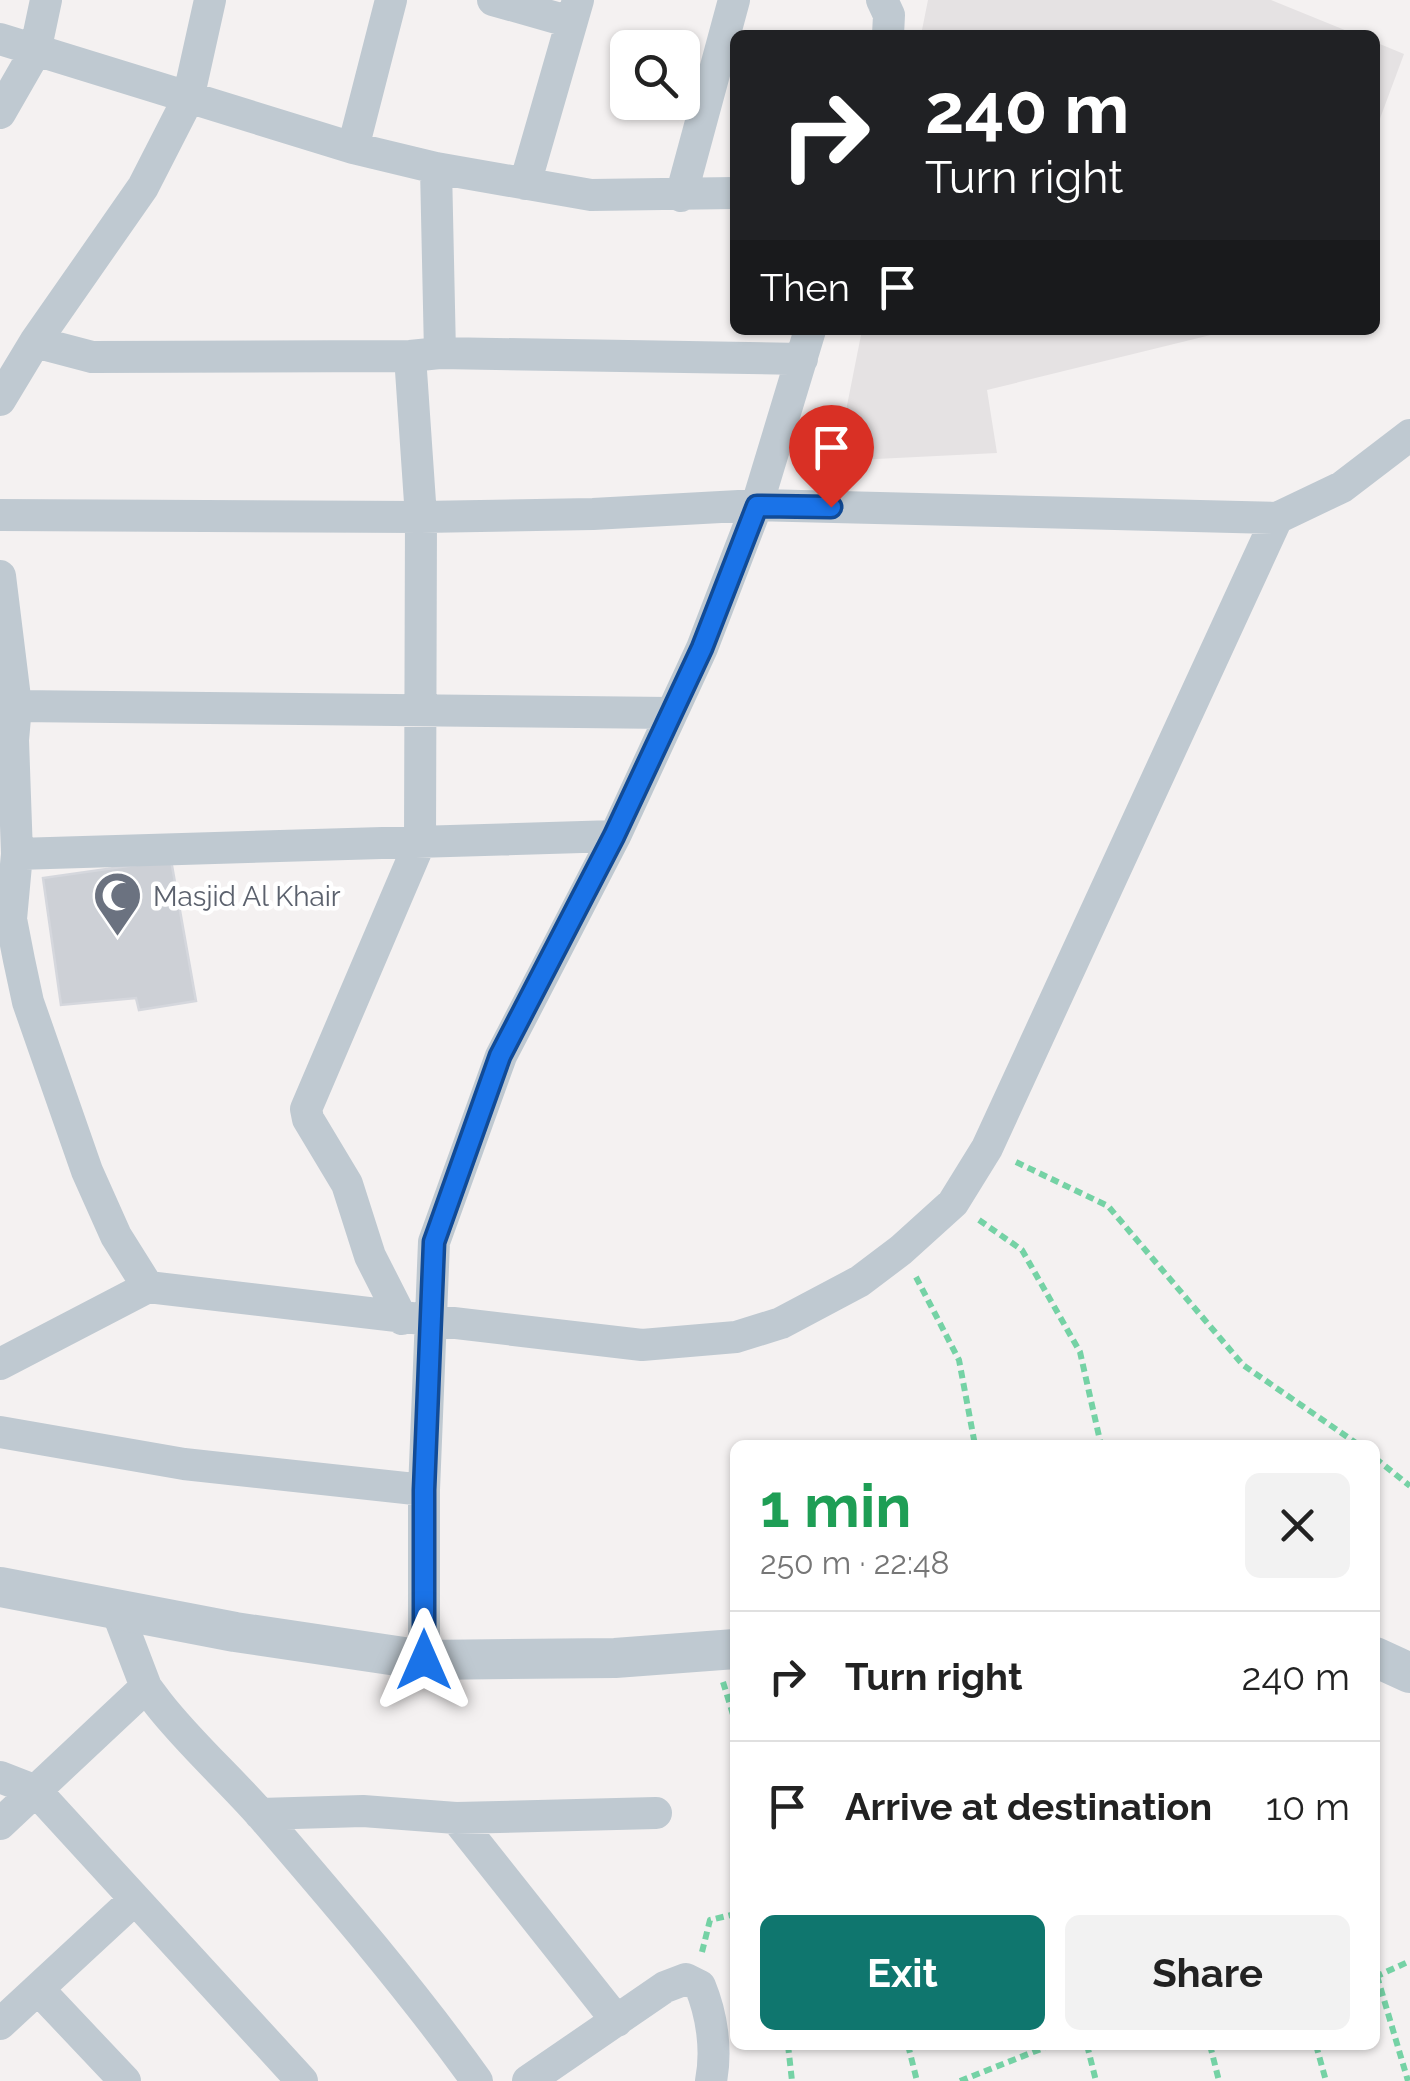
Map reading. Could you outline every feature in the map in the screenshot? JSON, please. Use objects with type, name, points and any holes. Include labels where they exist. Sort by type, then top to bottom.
[{"type":"street","points":[[0,113],[35,52],[46,0]]},
{"type":"street","points":[[0,400],[35,342],[143,187],[188,99],[210,0]]},
{"type":"street","points":[[353,148],[392,0]]},
{"type":"street","points":[[492,0],[574,11],[525,184]]},
{"type":"street","points":[[682,196],[734,0]]},
{"type":"street","points":[[882,0],[889,15],[888,30]]},
{"type":"street","points":[[0,39],[353,148],[436,168],[591,195],[730,193]]},
{"type":"street","points":[[417,1320],[370,1256],[347,1184],[315,1132],[306,1109],[420,842],[421,517],[425,354],[436,168]]},
{"type":"street","points":[[35,342],[92,357],[806,345],[757,506],[702,648],[614,836],[500,1056],[434,1242],[417,1320],[424,1490],[424,1660]]},
{"type":"street","points":[[0,516],[421,517],[757,506],[1278,518],[1342,487],[1410,435]]},
{"type":"street","points":[[3,1353],[148,1287],[642,1345],[736,1337],[781,1324],[860,1281],[902,1250],[954,1202],[988,1148],[1278,518]]},
{"type":"street","points":[[0,576],[16,706],[13,740],[17,854],[11,919],[14,1006],[116,1236],[148,1287]]},
{"type":"street","points":[[16,706],[670,713]]},
{"type":"street","points":[[17,854],[614,836]]},
{"type":"street","points":[[0,1432],[184,1464],[424,1490]]},
{"type":"street","points":[[0,1587],[342,1650],[424,1660],[555,1660],[730,1649]]},
{"type":"street","points":[[117,1610],[146,1688],[260,1814],[417,1999],[477,2081]]},
{"type":"street","points":[[1380,1659],[1410,1674]]},
{"type":"street","points":[[0,1824],[146,1688]]},
{"type":"street","points":[[0,1777],[36,1790],[302,2081]]},
{"type":"street","points":[[260,1814],[363,1812],[456,1818],[656,1813]]},
{"type":"street","points":[[456,1818],[616,2021]]},
{"type":"street","points":[[0,2024],[135,1899]]},
{"type":"street","points":[[528,2081],[672,1982],[694,1981],[702,1991],[709,2014],[714,2058],[712,2081]]},
{"type":"street","points":[[38,1990],[124,2081]]},
{"type":"path","points":[[988,1148],[1108,1206],[1243,1365],[1352,1440]]},
{"type":"path","points":[[954,1202],[1022,1250],[1080,1352],[1100,1440]]},
{"type":"path","points":[[902,1250],[959,1360],[973,1440]]},
{"type":"path","points":[[1380,1462],[1410,1486]]},
{"type":"path","points":[[694,1981],[710,1920],[730,1915]]},
{"type":"path","points":[[1380,1975],[1410,1961]]},
{"type":"path","points":[[1380,1990],[1408,2081]]},
{"type":"path","points":[[789,2050],[792,2081]]},
{"type":"path","points":[[909,2050],[917,2081]]},
{"type":"path","points":[[960,2081],[976,2078],[1026,2050]]},
{"type":"path","points":[[1089,2050],[1096,2081]]},
{"type":"path","points":[[1211,2050],[1219,2081]]},
{"type":"path","points":[[1317,2050],[1326,2081]]},
{"type":"shaded area","points":[[928,0],[1271,0],[1345,30],[922,30]]},
{"type":"shaded area","points":[[1380,44],[1404,54],[1380,119]]},
{"type":"shaded area","points":[[861,335],[1211,335],[987,390],[997,453],[836,461]]},
{"type":"building","name":"Masjid Al Khair","points":[[171,860],[196,1001],[139,1010],[136,998],[61,1005],[43,878]]},
{"type":"place","name":"Masjid Al Khair","points":[[118,938]]},
{"type":"route","points":[[424,1660],[424,1490],[434,1242],[453,1182],[500,1056],[614,836],[702,648],[757,506],[831,507]]}]
